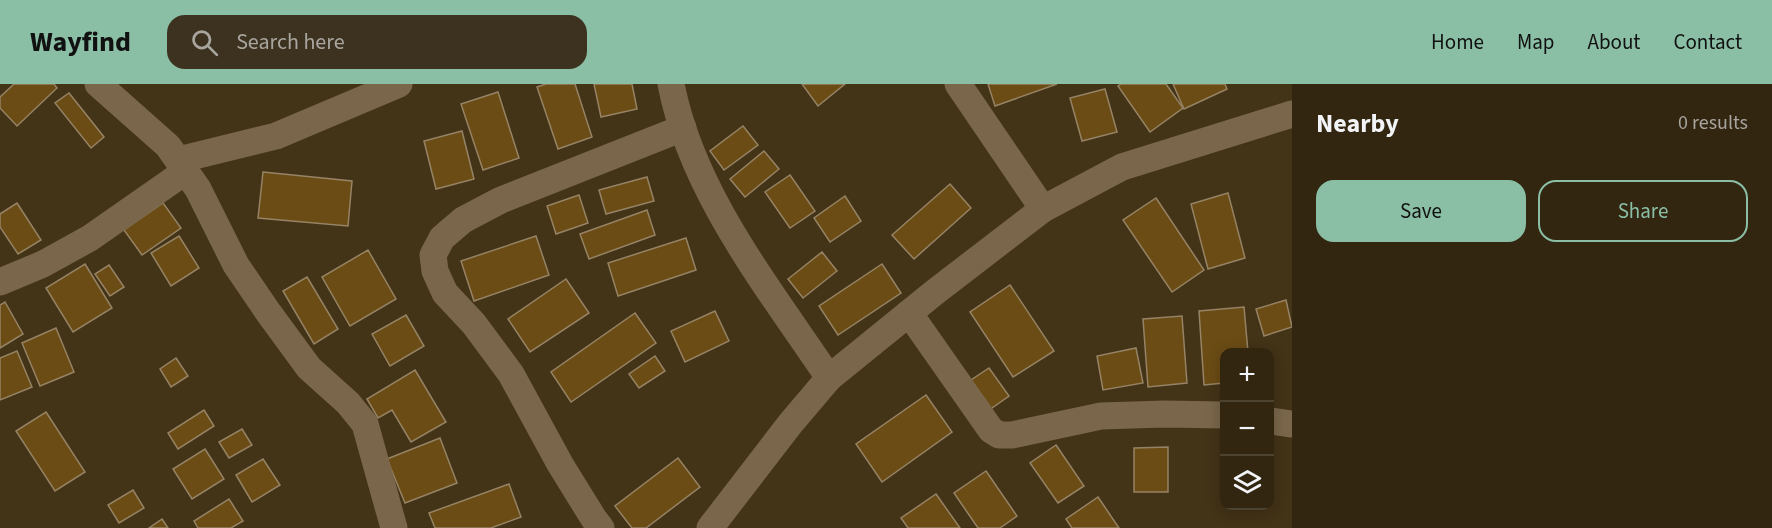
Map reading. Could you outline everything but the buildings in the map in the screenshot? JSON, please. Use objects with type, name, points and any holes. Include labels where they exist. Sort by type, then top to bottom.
[{"type":"street","points":[[98,84],[168,146],[198,189],[236,265],[268,312],[309,368],[348,403],[365,424],[394,528]]},
{"type":"street","points":[[0,282],[43,264],[90,238],[182,166],[276,136],[399,84]]},
{"type":"street","points":[[671,84],[676,107],[695,162],[722,218],[830,378]]},
{"type":"street","points":[[958,84],[1043,209]]},
{"type":"street","points":[[710,528],[790,424],[830,378],[909,313],[1043,209],[1122,167],[1292,114]]},
{"type":"street","points":[[601,528],[560,464],[511,374],[474,324],[445,293],[435,271],[433,255],[442,238],[463,220],[501,200],[683,129]]},
{"type":"street","points":[[909,313],[991,430],[999,435],[1012,435],[1049,425],[1101,416],[1220,415]]},
{"type":"street","points":[[1274,422],[1292,424]]}]
